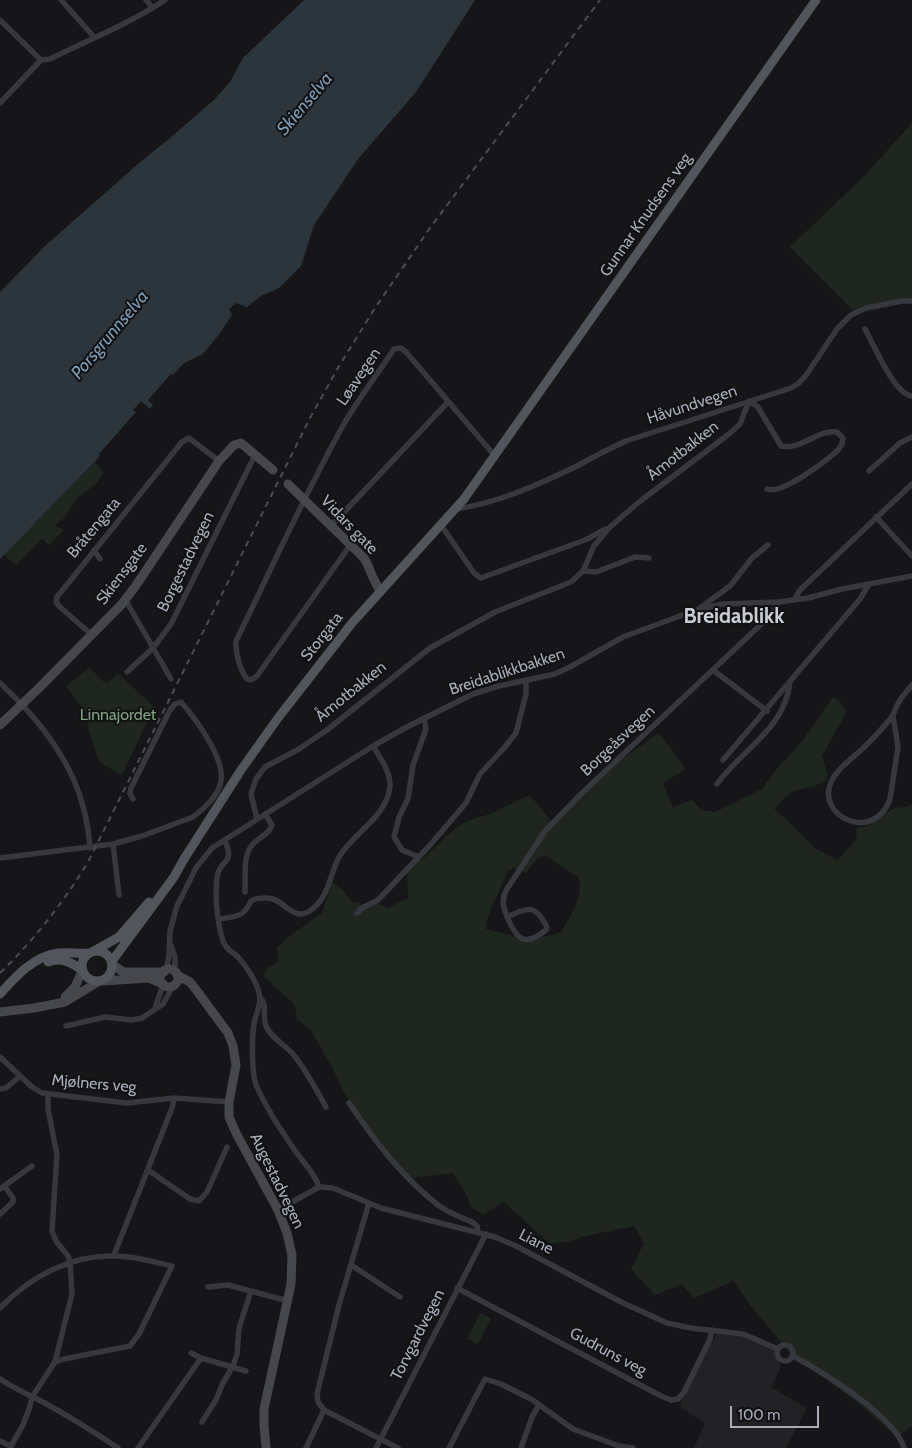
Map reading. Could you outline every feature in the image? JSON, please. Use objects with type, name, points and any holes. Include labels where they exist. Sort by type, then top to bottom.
[{"type":"main road","name":"Gunnar Knudsens veg","points":[[501,448],[816,0]]},
{"type":"main road","name":"Storgata","points":[[112,962],[174,877],[259,744],[352,623],[456,509],[501,448]]},
{"type":"main road","name":"Storgata","points":[[91,952],[124,933],[184,859]]},
{"type":"main road","points":[[82,970],[84,958],[91,952]]},
{"type":"main road","points":[[103,952],[112,962],[111,974],[100,981],[88,978],[82,970],[64,960],[51,960],[36,968],[0,994],[28,968],[42,958],[58,953],[103,952]]},
{"type":"street","points":[[61,0],[94,37]]},
{"type":"street","points":[[146,0],[153,8]]},
{"type":"street","points":[[1,99],[41,60],[50,59],[131,21],[165,0]]},
{"type":"street","points":[[0,20],[41,60]]},
{"type":"street","name":"Håvundvegen","points":[[456,509],[500,499],[563,472],[620,444],[785,390],[799,383],[813,367],[846,318],[855,312],[902,301],[912,301]]},
{"type":"street","points":[[865,329],[896,385],[904,394],[912,396]]},
{"type":"street","name":"Løavegen","points":[[304,499],[346,421],[394,349],[401,348],[406,352],[495,456]]},
{"type":"street","points":[[749,401],[758,408],[784,448],[829,432],[837,432],[843,438],[838,450],[800,478],[774,490],[767,490]]},
{"type":"street","name":"Åmotbakken","points":[[257,819],[251,794],[256,778],[265,767],[299,750],[327,730],[430,648],[495,612],[571,582],[583,571],[594,546],[610,527],[639,502],[729,434],[740,424],[749,401]]},
{"type":"street","points":[[331,526],[448,402]]},
{"type":"street","name":"Bråtengata","points":[[92,635],[56,602],[57,597],[182,442],[189,438],[219,461]]},
{"type":"street","points":[[869,471],[900,443],[912,438]]},
{"type":"street","name":"Skiensgate","points":[[0,725],[92,635],[125,599],[219,461],[240,443],[255,455]]},
{"type":"street","points":[[255,455],[273,470]]},
{"type":"street","name":"Borgestadvegen","points":[[127,672],[153,648],[177,613],[255,455]]},
{"type":"street","name":"Vidars gate","points":[[288,484],[351,544],[369,567],[372,580],[381,591]]},
{"type":"street","points":[[794,600],[800,590],[912,484]]},
{"type":"street","points":[[304,499],[236,641],[236,649],[245,677],[251,680],[257,676],[351,544]]},
{"type":"street","points":[[876,517],[912,556]]},
{"type":"street","points":[[441,525],[477,577],[481,578],[585,540],[610,527]]},
{"type":"street","points":[[699,609],[730,586],[752,558],[768,545]]},
{"type":"street","points":[[94,550],[100,559]]},
{"type":"street","points":[[583,571],[596,572],[635,557],[649,558]]},
{"type":"street","name":"Breidablikkbakken","points":[[172,976],[170,931],[174,916],[189,879],[212,848],[373,746],[424,718],[473,694],[499,686],[555,674],[623,637],[699,609],[723,604],[779,602],[808,598],[842,588],[912,576]]},
{"type":"street","points":[[723,760],[767,711],[860,599],[869,584]]},
{"type":"street","points":[[125,599],[171,679]]},
{"type":"street","name":"Borgeåsvegen","points":[[508,917],[524,909],[534,910],[540,914],[547,927],[544,932],[525,940],[520,938],[513,931],[504,909],[503,896],[545,831],[580,795],[772,614],[779,602]]},
{"type":"street","points":[[713,670],[767,711]]},
{"type":"street","points":[[357,913],[362,908],[378,900],[461,810],[480,774],[506,747],[516,732],[526,694],[526,680]]},
{"type":"street","points":[[717,784],[732,765],[760,740],[776,722],[789,690],[790,682]]},
{"type":"street","points":[[0,683],[33,716],[49,736],[68,768],[84,810],[90,848]]},
{"type":"street","points":[[893,716],[898,747],[888,807],[874,820],[866,823],[850,822],[841,817],[832,803],[829,796],[832,781],[844,766],[893,716],[898,703],[912,686]]},
{"type":"street","points":[[0,858],[113,844],[142,836],[193,817],[202,811],[217,791],[222,777],[208,741],[181,702],[175,704],[170,710],[131,788],[130,793],[133,799]]},
{"type":"street","points":[[418,857],[402,850],[394,836],[399,817],[408,799],[413,765],[426,729],[424,718]]},
{"type":"street","points":[[219,919],[240,915],[250,901],[255,898],[275,898],[297,914],[306,914],[327,892],[339,857],[375,817],[388,794],[390,786],[388,776],[373,746]]},
{"type":"street","points":[[245,892],[246,860],[250,848],[272,828],[265,814]]},
{"type":"street","points":[[224,840],[229,855],[227,861],[220,868],[217,877],[219,919],[224,944],[239,958],[255,983],[264,1002],[265,1024],[268,1030],[293,1054],[316,1088],[326,1107]]},
{"type":"street","points":[[113,844],[119,895]]},
{"type":"street","name":"Breidablikkbakken","points":[[170,943],[175,957],[172,976]]},
{"type":"street","points":[[112,962],[124,972],[172,976]]},
{"type":"street","points":[[54,1004],[73,990],[78,983],[82,970]]},
{"type":"street","points":[[155,1008],[163,985],[160,978],[172,976]]},
{"type":"street","points":[[3,1011],[65,1002],[100,981],[143,978],[154,980],[169,987],[172,976]]},
{"type":"street","points":[[66,1026],[105,1017],[137,1020],[163,1004],[172,976]]},
{"type":"street","name":"Augestadvegen","points":[[172,976],[190,982],[228,1033],[234,1046],[236,1065],[228,1102],[229,1116],[278,1210],[287,1233],[292,1255],[292,1275],[288,1301],[264,1409],[266,1448]]},
{"type":"street","points":[[260,996],[254,1023],[254,1082],[283,1134],[312,1174],[319,1187],[278,1210]]},
{"type":"street","name":"Mjølners veg","points":[[0,1057],[37,1091],[48,1094],[127,1103],[174,1098],[228,1102]]},
{"type":"street","points":[[0,1089],[6,1088],[20,1076]]},
{"type":"street","points":[[0,1440],[10,1447],[23,1425],[32,1397],[55,1362],[72,1294],[70,1262],[56,1241],[52,1231],[57,1155],[48,1109],[48,1094]]},
{"type":"street","points":[[114,1256],[172,1108],[174,1098]]},
{"type":"street","points":[[349,1103],[378,1144],[399,1169],[438,1205],[477,1226],[478,1233]]},
{"type":"street","points":[[148,1170],[190,1199],[199,1201],[207,1192],[228,1147]]},
{"type":"street","points":[[0,1214],[13,1202],[13,1198],[2,1188],[32,1166]]},
{"type":"street","name":"Liane","points":[[319,1187],[333,1188],[401,1214],[486,1234],[516,1246],[656,1319],[682,1327],[743,1334],[778,1349]]},
{"type":"street","points":[[369,1203],[317,1394],[318,1402],[324,1410],[398,1448]]},
{"type":"street","name":"Torvgardvegen","points":[[376,1448],[486,1234]]},
{"type":"street","points":[[0,1308],[30,1281],[70,1262],[81,1259],[114,1256],[138,1258],[172,1266],[139,1334],[130,1346],[55,1362]]},
{"type":"street","points":[[351,1265],[400,1296]]},
{"type":"street","points":[[208,1287],[228,1285],[288,1301]]},
{"type":"street","name":"Gudruns veg","points":[[457,1288],[671,1400],[681,1396],[710,1339],[712,1330]]},
{"type":"street","points":[[202,1422],[216,1400],[233,1366],[237,1354],[239,1328],[251,1291]]},
{"type":"street","points":[[787,1345],[792,1350],[790,1360],[783,1361],[777,1356],[778,1349],[787,1345]]},
{"type":"street","points":[[191,1353],[200,1358],[246,1371]]},
{"type":"street","points":[[792,1356],[843,1388],[882,1416],[900,1437],[904,1448]]},
{"type":"street","points":[[138,1448],[200,1358]]},
{"type":"street","points":[[0,1379],[68,1416],[118,1448]]},
{"type":"street","points":[[449,1448],[485,1379],[518,1392],[572,1429],[618,1447],[633,1448]]},
{"type":"street","points":[[521,1448],[532,1417],[539,1405]]},
{"type":"street","points":[[306,1448],[324,1410]]},
{"type":"shaded area","points":[[717,1334],[738,1335],[773,1349],[781,1367],[771,1387],[807,1408],[786,1448],[694,1448],[705,1423],[680,1407],[693,1372]]},
{"type":"green space","points":[[912,123],[912,301],[855,312],[790,247],[864,176]]},
{"type":"green space","points":[[92,459],[104,472],[95,485],[77,498],[64,518],[55,526],[64,530],[49,545],[42,539],[16,565],[3,554]]},
{"type":"green space","name":"Linnajordet","points":[[89,667],[106,684],[118,673],[154,707],[122,775],[99,762],[89,732],[86,712],[66,687]]},
{"type":"green space","points":[[833,697],[838,700],[847,711],[822,756],[827,780],[815,786],[793,791],[774,808],[816,849],[838,860],[856,840],[857,828],[872,823],[893,809],[912,804],[912,1426],[897,1437],[860,1404],[791,1354],[754,1310],[733,1281],[694,1298],[682,1284],[655,1295],[631,1269],[644,1243],[634,1226],[550,1244],[504,1202],[483,1215],[471,1207],[467,1196],[453,1173],[410,1178],[380,1143],[343,1091],[332,1067],[310,1029],[297,1019],[295,1005],[263,976],[267,969],[279,961],[277,948],[322,913],[332,882],[343,890],[352,902],[365,904],[370,901],[388,908],[408,898],[407,869],[414,860],[422,860],[462,824],[495,812],[530,795],[551,821],[630,753],[659,733],[686,769],[663,783],[673,807],[692,800],[702,810],[715,812],[762,789],[775,771],[803,740]],"holes":[[[545,855],[579,878],[578,899],[561,932],[542,937],[523,937],[486,929],[488,916],[508,871],[513,868],[526,873],[537,859]]]},
{"type":"green space","points":[[480,1313],[491,1319],[478,1344],[467,1339]]},
{"type":"water","points":[[304,0],[475,0],[416,92],[358,159],[314,225],[301,266],[279,288],[261,296],[247,307],[236,303],[229,309],[232,315],[203,354],[184,363],[173,375],[171,374],[148,400],[153,405],[150,409],[141,401],[133,410],[136,412],[99,454],[100,456],[0,559],[0,292],[45,246],[214,100],[230,82],[243,58]]},
{"type":"railway","points":[[0,973],[25,948],[47,921],[88,862],[310,418],[339,366],[375,308],[430,228],[600,0]]},
{"type":"district","name":"Breidablikk","points":[[734,617]]},
{"type":"water label","name":"Skienselva","points":[[305,104]]},
{"type":"water label","name":"Porsgrunnselva","points":[[110,335]]}]
